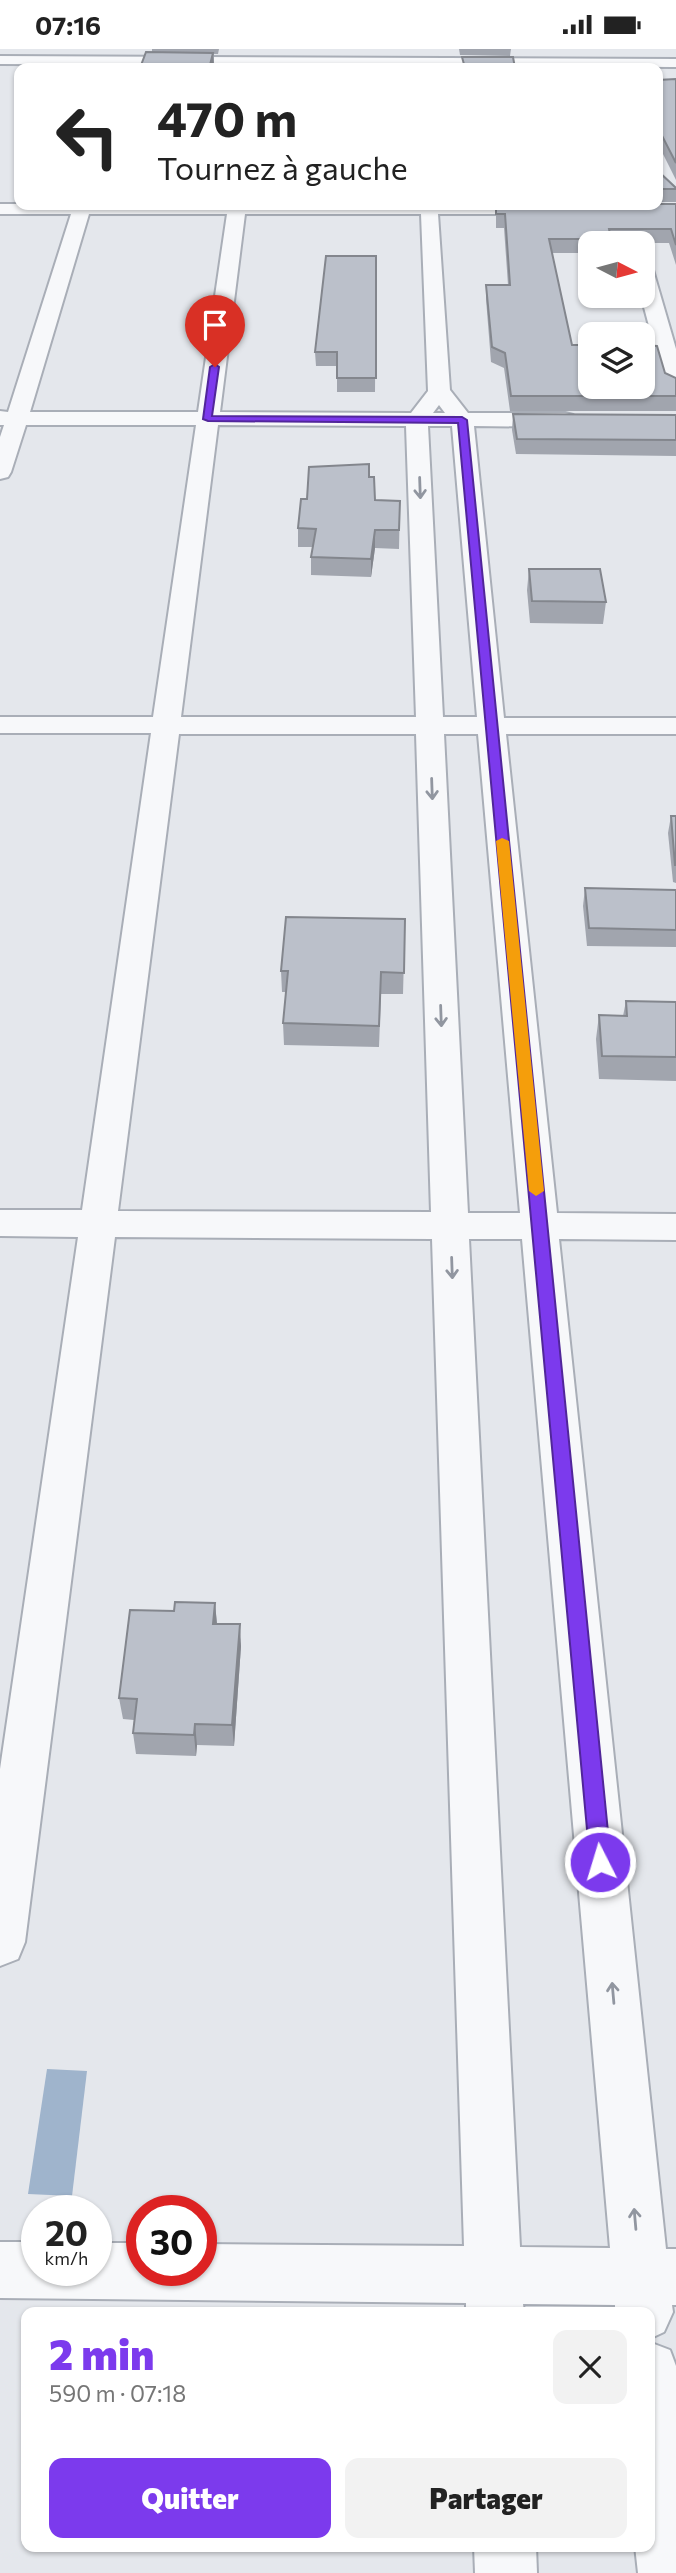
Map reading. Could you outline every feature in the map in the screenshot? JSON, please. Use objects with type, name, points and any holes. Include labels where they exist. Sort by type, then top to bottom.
[{"type":"street","points":[[421,49],[432,60],[676,50]]},
{"type":"street","points":[[0,60],[93,63]]},
{"type":"street","points":[[314,63],[432,60],[526,63]]},
{"type":"street","points":[[0,473],[8,418],[81,210]]},
{"type":"street","points":[[0,1943],[237,210]]},
{"type":"street","points":[[429,210],[439,410],[429,727],[494,2293]]},
{"type":"street","points":[[654,308],[676,386]]},
{"type":"street","points":[[0,2270],[494,2293],[653,2288],[539,1226],[492,726],[439,410]]},
{"type":"street","points":[[8,418],[208,419],[439,410],[582,420]]},
{"type":"street","points":[[0,725],[676,726]]},
{"type":"street","points":[[0,1223],[676,1227]]},
{"type":"street","points":[[655,2435],[668,2573]]},
{"type":"street","points":[[505,2552],[506,2573]]},
{"type":"water","points":[[47,2069],[87,2071],[72,2195],[28,2194]]},
{"type":"building","points":[[146,52],[213,53],[210,63],[142,63]]},
{"type":"building","points":[[462,57],[513,57],[514,63],[464,63]]},
{"type":"building","points":[[676,79],[676,163],[663,138],[663,80]]},
{"type":"building","points":[[663,176],[676,188],[663,189]]},
{"type":"building","points":[[663,204],[676,204],[676,245],[671,229],[578,231],[578,239],[549,239],[572,345],[578,345],[578,396],[511,396],[505,353],[492,347],[486,285],[510,285],[505,214],[496,214],[496,210],[663,210]]},
{"type":"building","points":[[326,256],[376,256],[376,378],[337,378],[337,352],[315,352]]},
{"type":"building","points":[[655,346],[665,373],[676,378],[676,396],[655,396]]},
{"type":"building","points":[[513,414],[676,415],[676,440],[517,439]]},
{"type":"building","points":[[369,464],[369,477],[374,477],[375,500],[400,501],[399,530],[375,530],[371,559],[311,557],[316,529],[298,528],[301,499],[307,499],[309,467]]},
{"type":"building","points":[[529,569],[600,569],[606,602],[532,601]]},
{"type":"building","points":[[671,816],[676,816],[676,865],[675,865]]},
{"type":"building","points":[[585,888],[676,890],[676,930],[589,928]]},
{"type":"building","points":[[286,917],[405,919],[404,973],[381,972],[379,1026],[283,1023],[288,971],[281,971]]},
{"type":"building","points":[[626,1001],[676,1002],[676,1057],[602,1056],[599,1015],[627,1016]]},
{"type":"building","points":[[175,1602],[215,1603],[213,1624],[240,1624],[232,1725],[195,1724],[194,1735],[133,1733],[137,1699],[119,1698],[130,1610],[174,1611]]},
{"type":"slow traffic","points":[[502,841],[536,1191]]},
{"type":"route","points":[[215,367],[208,419],[462,420],[600,1862]]}]
